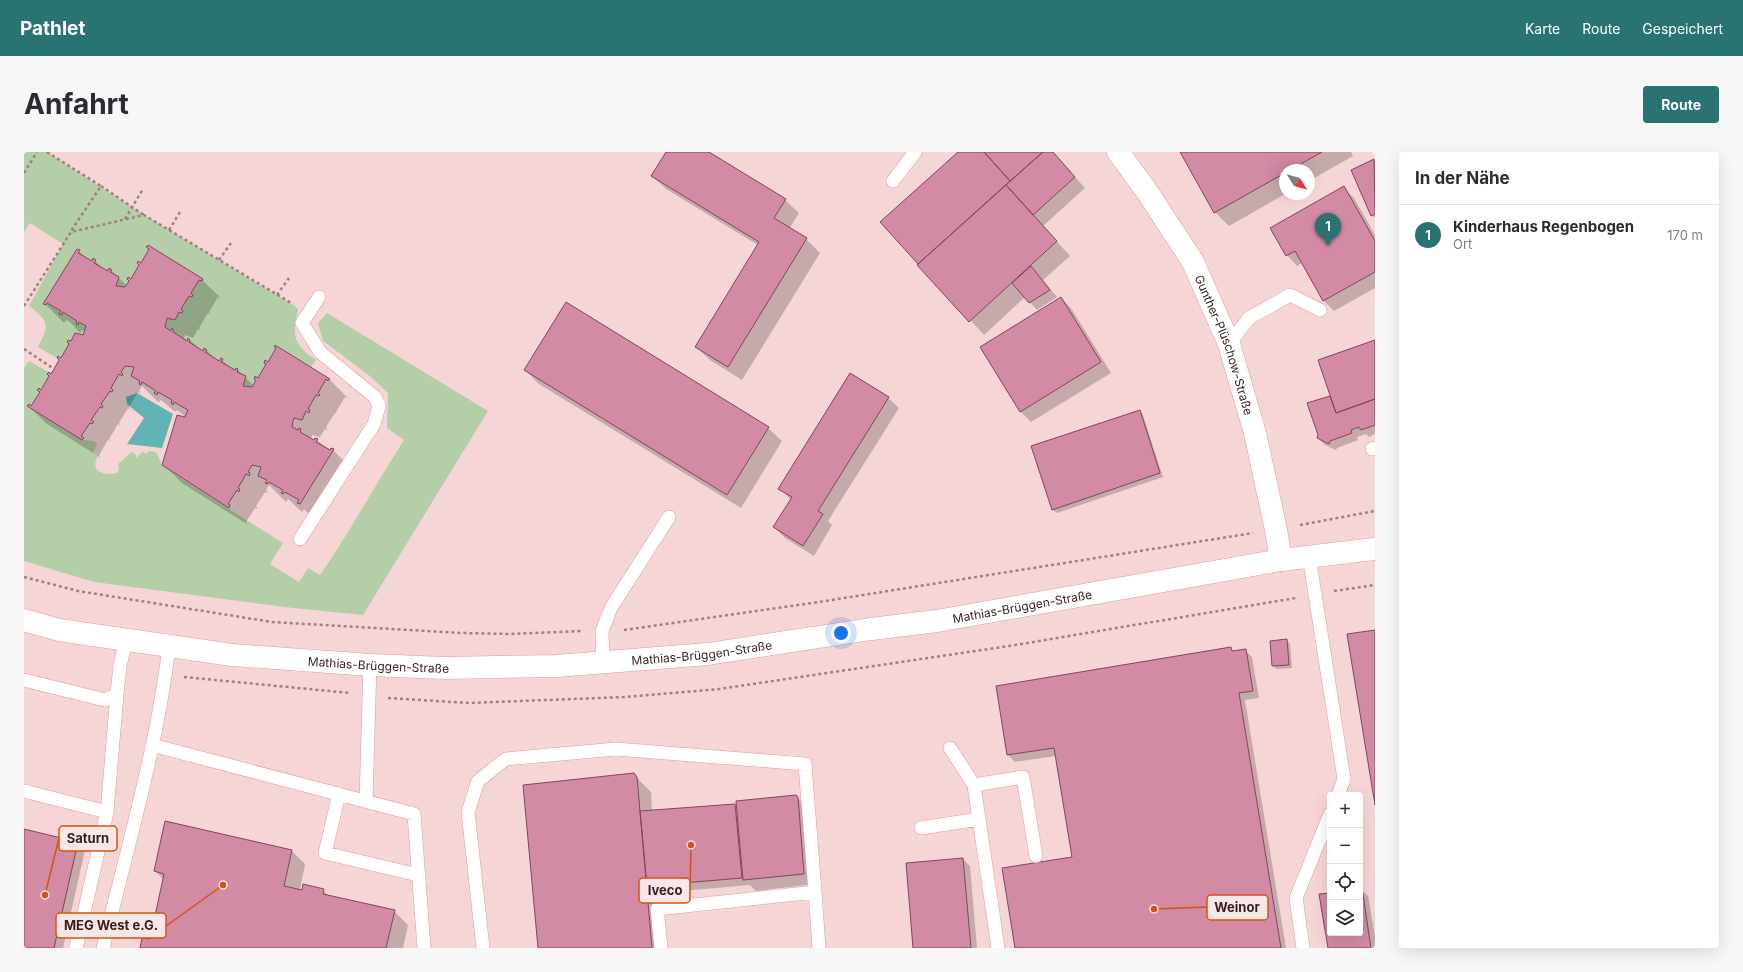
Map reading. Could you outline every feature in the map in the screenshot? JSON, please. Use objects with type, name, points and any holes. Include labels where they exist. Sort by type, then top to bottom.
[{"type":"street","name":"Gunther-Plüschow-Straße","points":[[1118,152],[1146,190],[1193,262],[1229,344],[1255,433],[1281,560]]},
{"type":"street","name":"Mathias-Brüggen-Straße","points":[[24,620],[59,630],[232,655],[370,665],[445,668],[556,666],[708,654],[871,629],[937,621],[1281,560],[1375,549]]},
{"type":"lane","points":[[893,181],[915,152]]},
{"type":"lane","points":[[1229,344],[1249,318],[1290,295],[1320,310]]},
{"type":"lane","points":[[300,539],[374,424],[379,406],[375,397],[320,352],[302,323],[319,297]]},
{"type":"lane","points":[[603,662],[602,631],[610,608],[669,517]]},
{"type":"lane","points":[[1309,556],[1344,779],[1339,792]]},
{"type":"lane","points":[[76,948],[107,812],[120,666],[126,639]]},
{"type":"lane","points":[[103,948],[152,745],[169,646]]},
{"type":"lane","points":[[366,801],[370,665]]},
{"type":"lane","points":[[24,680],[105,700],[117,694]]},
{"type":"lane","points":[[152,745],[414,814],[424,948]]},
{"type":"lane","points":[[950,748],[974,785],[998,948]]},
{"type":"lane","points":[[483,948],[468,812],[478,781],[506,759],[616,749],[805,764],[819,948]]},
{"type":"lane","points":[[974,785],[1024,777],[1036,856]]},
{"type":"lane","points":[[24,791],[107,812]]},
{"type":"lane","points":[[339,794],[324,854],[418,875]]},
{"type":"lane","points":[[921,828],[979,819]]},
{"type":"lane","points":[[1304,948],[1296,898],[1327,821]]},
{"type":"lane","points":[[662,948],[657,910],[815,892]]},
{"type":"path","points":[[24,173],[37,152]]},
{"type":"path","points":[[47,152],[144,215],[295,306],[319,297]]},
{"type":"path","points":[[24,306],[101,186]]},
{"type":"path","points":[[124,219],[143,189]]},
{"type":"path","points":[[169,230],[180,212]]},
{"type":"path","points":[[71,232],[144,215]]},
{"type":"path","points":[[219,260],[230,243]]},
{"type":"path","points":[[277,295],[289,278]]},
{"type":"path","points":[[24,349],[54,369]]},
{"type":"path","points":[[24,576],[78,591],[272,622],[461,633],[511,634],[633,630],[732,616],[1276,530],[1337,517],[1375,512]]},
{"type":"path","points":[[944,656],[1375,585]]},
{"type":"green space","points":[[24,152],[47,152],[144,215],[295,306],[298,310],[295,327],[296,339],[303,349],[316,360],[311,367],[275,345],[274,347],[276,348],[268,362],[265,361],[264,363],[266,364],[258,378],[255,377],[254,379],[256,380],[252,387],[243,386],[246,376],[237,372],[238,369],[236,368],[235,370],[221,362],[223,359],[221,358],[219,361],[205,352],[206,349],[204,348],[203,351],[189,342],[190,340],[188,338],[187,341],[173,332],[174,329],[172,328],[171,331],[165,327],[167,318],[175,320],[179,312],[182,313],[183,311],[181,309],[189,296],[192,297],[193,295],[191,293],[199,280],[202,281],[203,279],[149,249],[141,263],[138,261],[137,263],[139,265],[131,279],[128,277],[127,279],[129,281],[125,287],[116,286],[119,277],[110,272],[111,270],[109,268],[108,271],[94,263],[93,259],[92,261],[78,253],[80,250],[77,249],[44,304],[46,305],[47,303],[61,311],[60,314],[62,315],[63,312],[77,321],[76,324],[78,325],[79,322],[86,326],[83,335],[74,335],[71,341],[68,340],[67,342],[69,344],[61,358],[58,356],[57,358],[38,347],[46,329],[46,324],[41,316],[29,306],[63,244],[30,223],[24,232]]},
{"type":"green space","points":[[327,313],[488,411],[363,615],[293,608],[94,582],[24,561],[24,368],[29,361],[49,372],[47,374],[49,376],[41,390],[39,388],[37,390],[40,392],[31,406],[29,404],[27,406],[82,440],[94,441],[97,444],[93,453],[98,456],[95,466],[99,472],[107,474],[117,473],[119,470],[118,464],[132,452],[136,455],[136,458],[142,452],[146,454],[149,451],[156,452],[162,465],[175,473],[174,474],[283,543],[270,564],[299,582],[308,568],[320,575],[342,542],[404,440],[387,428],[388,393],[371,377],[323,341],[318,323]]},
{"type":"water","points":[[137,393],[173,414],[162,448],[127,444],[144,418],[127,404],[126,397]]},
{"type":"building","points":[[666,152],[709,152],[786,199],[774,218],[807,238],[728,367],[695,347],[759,242],[651,176]]},
{"type":"building","points":[[958,152],[984,152],[1010,181],[918,264],[880,222]]},
{"type":"building","points":[[984,152],[1043,152],[1010,181]]},
{"type":"building","points":[[1043,152],[1053,152],[1075,177],[1033,215],[1006,185]]},
{"type":"building","points":[[1180,152],[1322,152],[1301,164],[1279,164],[1279,176],[1214,213]]},
{"type":"building","points":[[1374,159],[1375,214],[1371,216],[1351,170]]},
{"type":"building","points":[[1006,185],[1057,241],[969,322],[917,265]]},
{"type":"building","points":[[1344,186],[1375,241],[1375,272],[1323,301],[1295,251],[1286,256],[1270,228]]},
{"type":"building","points":[[148,245],[203,279],[202,281],[199,280],[191,293],[193,295],[192,297],[189,296],[181,309],[183,311],[182,313],[179,312],[175,320],[167,318],[165,327],[171,331],[172,328],[174,330],[173,332],[187,341],[188,338],[190,340],[189,342],[203,351],[204,348],[207,350],[205,352],[219,361],[221,358],[223,359],[221,362],[235,370],[236,368],[238,369],[237,372],[246,376],[243,386],[252,387],[256,380],[254,379],[255,376],[258,378],[266,364],[264,363],[265,360],[268,362],[276,348],[274,347],[275,345],[330,379],[328,381],[326,379],[318,393],[320,395],[316,395],[308,409],[310,410],[309,413],[306,411],[302,420],[294,418],[293,421],[292,427],[298,430],[299,428],[301,429],[300,432],[314,440],[315,438],[318,439],[316,442],[330,450],[331,448],[334,449],[300,504],[297,503],[299,500],[285,492],[283,494],[281,493],[283,490],[269,482],[268,484],[265,483],[267,480],[258,476],[261,467],[252,465],[248,472],[250,473],[249,476],[246,474],[238,488],[240,489],[239,492],[237,490],[228,504],[230,505],[229,508],[162,465],[177,415],[185,417],[188,410],[174,402],[173,405],[171,403],[172,400],[158,392],[157,395],[154,393],[156,391],[142,382],[141,385],[139,384],[140,381],[131,376],[134,367],[125,366],[121,372],[123,374],[122,376],[119,374],[111,388],[113,390],[112,392],[110,391],[101,404],[103,406],[102,408],[100,407],[91,420],[94,422],[92,424],[90,423],[81,436],[84,438],[82,440],[27,406],[29,404],[31,406],[40,392],[37,390],[39,388],[41,390],[49,376],[47,374],[49,372],[51,374],[59,360],[57,358],[58,356],[61,358],[69,344],[67,342],[68,340],[71,341],[75,333],[83,335],[86,326],[79,322],[78,325],[76,324],[77,321],[63,312],[62,315],[59,314],[61,311],[47,303],[46,305],[43,304],[77,249],[80,250],[78,253],[92,261],[93,258],[96,260],[94,263],[108,271],[109,268],[112,270],[110,272],[119,277],[116,286],[125,287],[129,281],[127,279],[128,277],[131,279],[139,265],[137,263],[138,261],[141,263],[149,249],[146,247]]},
{"type":"building","points":[[1031,266],[1050,290],[1029,303],[1012,283]]},
{"type":"building","points":[[1061,297],[1101,362],[1020,412],[980,347]]},
{"type":"building","points":[[566,302],[769,427],[727,495],[524,370]]},
{"type":"building","points":[[1375,340],[1375,399],[1336,413],[1318,360]]},
{"type":"building","points":[[850,373],[889,397],[818,511],[823,514],[803,546],[773,527],[792,497],[778,489]]},
{"type":"building","points":[[1330,396],[1336,413],[1375,399],[1375,425],[1361,430],[1359,427],[1351,430],[1352,433],[1330,441],[1329,444],[1317,438],[1318,435],[1307,403]]},
{"type":"building","points":[[1140,410],[1160,473],[1052,510],[1031,446]]},
{"type":"building","points":[[1375,630],[1375,805],[1347,634]]},
{"type":"building","points":[[1287,639],[1289,665],[1272,666],[1270,641]]},
{"type":"building","points":[[1231,647],[1232,651],[1246,649],[1253,691],[1239,693],[1281,948],[1015,948],[1002,868],[1072,857],[1054,748],[1007,755],[996,686]]},
{"type":"building","points":[[634,773],[637,777],[652,948],[538,948],[523,785]]},
{"type":"building","points":[[796,795],[798,797],[804,874],[743,880],[736,801]]},
{"type":"building","points":[[735,804],[742,878],[647,886],[640,811]]},
{"type":"building","points":[[165,821],[292,850],[284,886],[302,890],[303,884],[324,889],[323,894],[395,910],[386,948],[140,948],[142,938],[150,939],[164,874],[154,871]]},
{"type":"building","points":[[24,829],[78,842],[54,948],[24,948]]},
{"type":"building","points":[[963,858],[971,948],[913,948],[906,863]]},
{"type":"building","points":[[1327,893],[1327,936],[1363,936],[1363,895],[1371,948],[1328,948],[1319,894]]},
{"type":"place","name":"Kinderhaus Regenbogen","points":[[1328,246]]},
{"type":"place","name":"Iveco","points":[[691,845]]},
{"type":"place","name":"MEG West e.G.","points":[[223,885]]},
{"type":"place","name":"Saturn","points":[[45,895]]},
{"type":"place","name":"Weinor","points":[[1154,909]]}]
